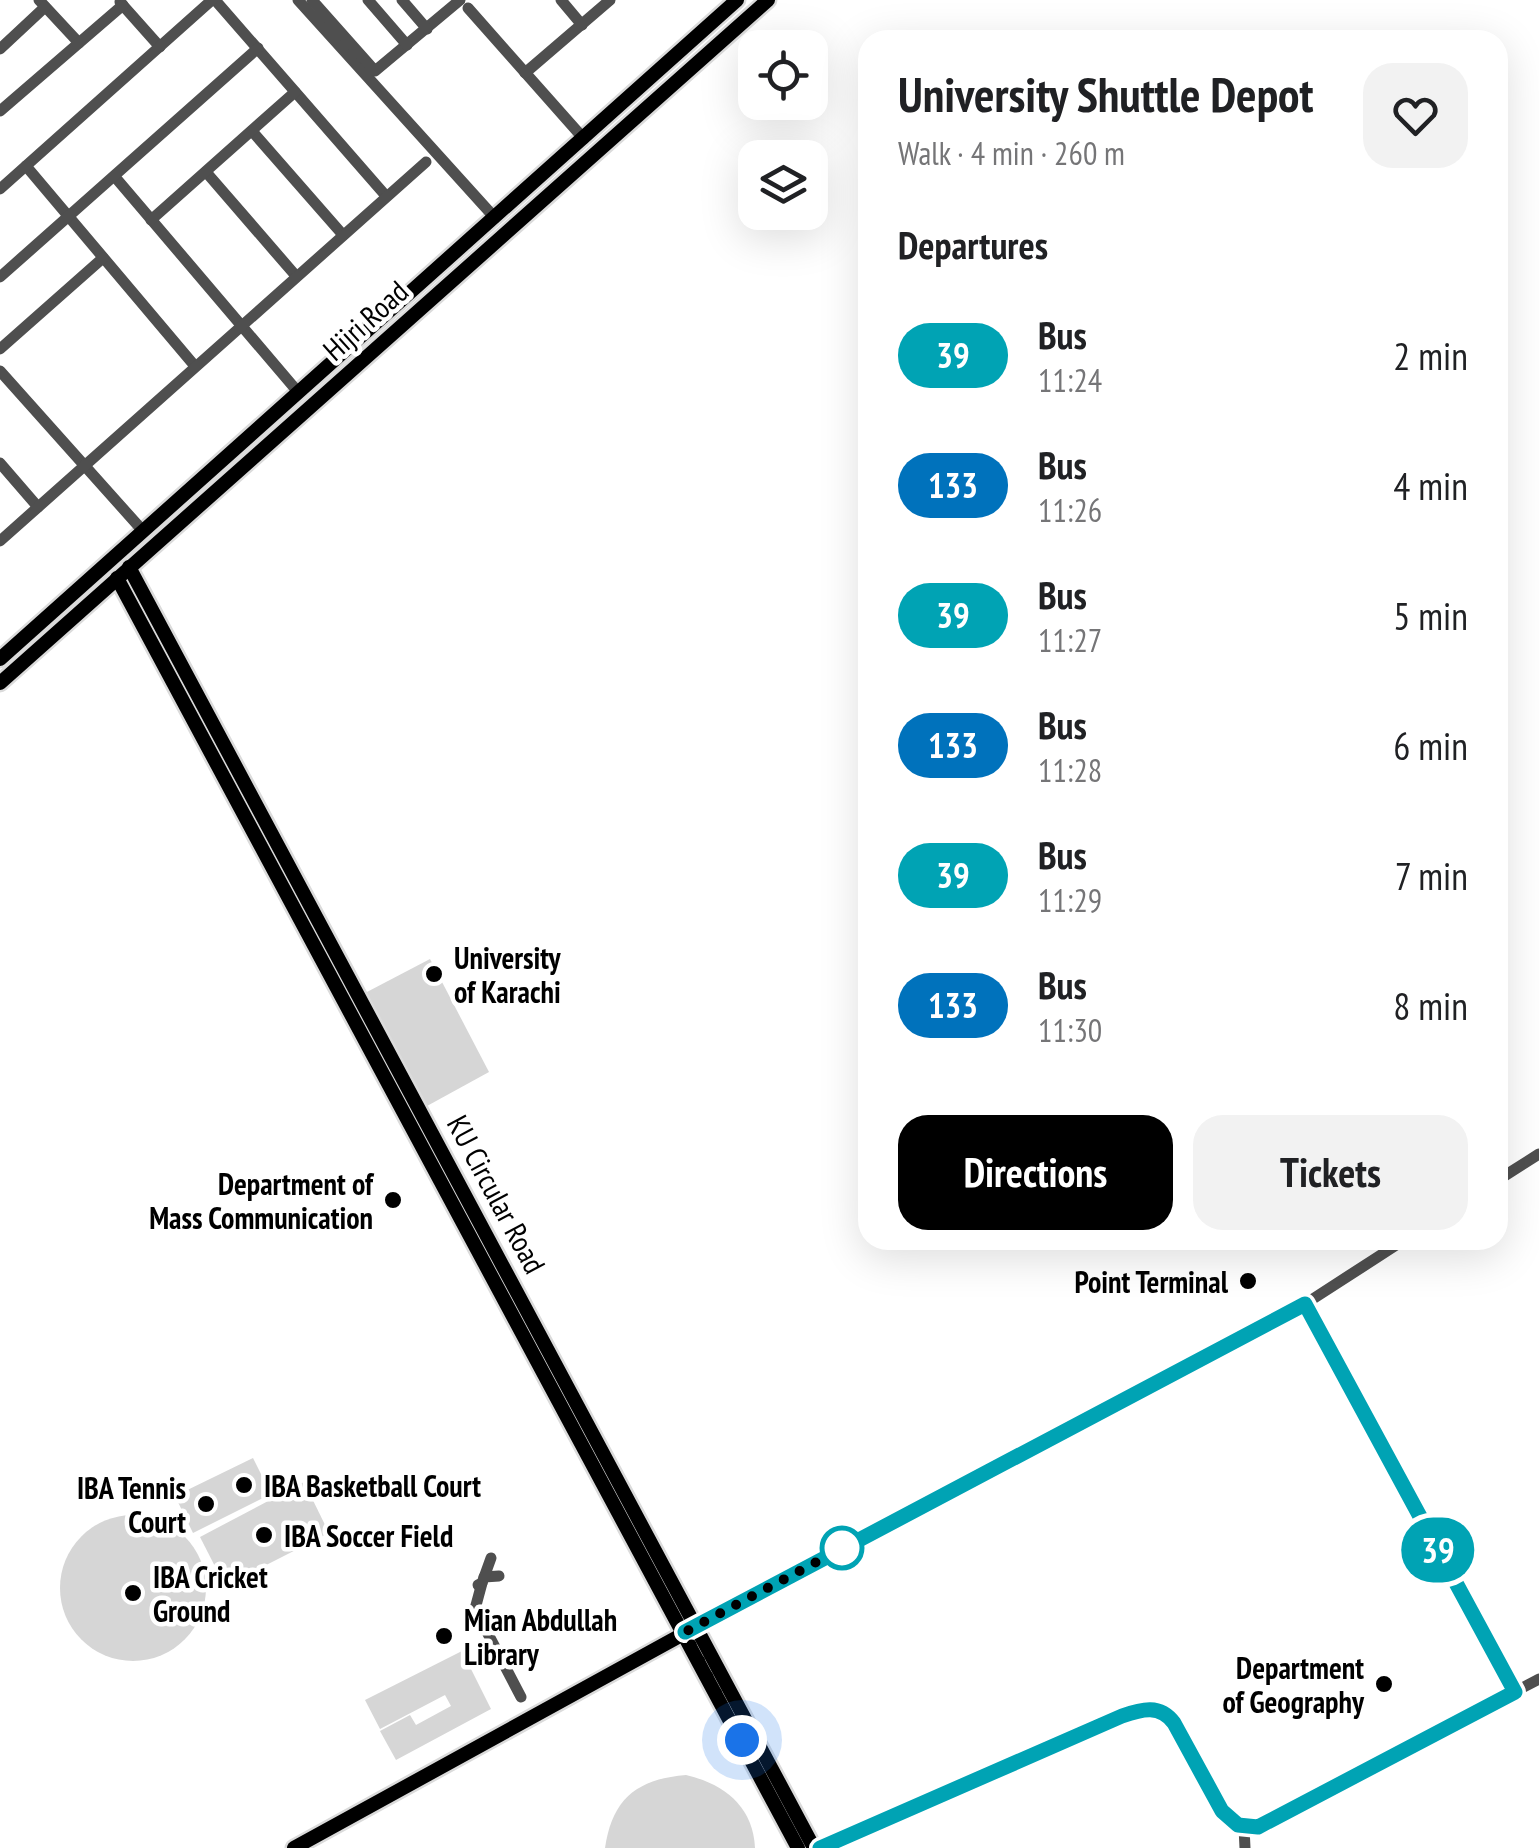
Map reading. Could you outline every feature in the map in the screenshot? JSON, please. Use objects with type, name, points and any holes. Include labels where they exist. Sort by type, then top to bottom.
[{"type":"main road","name":"Hijri Road","points":[[0,659],[737,0]]},
{"type":"main road","name":"Hijri Road","points":[[0,682],[768,0]]},
{"type":"main road","name":"KU Circular Road","points":[[129,567],[144,612],[691,1629],[817,1848]]},
{"type":"main road","name":"KU Circular Road","points":[[117,578],[144,612]]},
{"type":"main road","points":[[33,630],[45,643]]},
{"type":"main road","name":"KU Circular Road","points":[[691,1629],[798,1848]]},
{"type":"main road","points":[[294,1848],[691,1629]]},
{"type":"street","points":[[298,0],[495,218]]},
{"type":"street","points":[[312,0],[374,71],[464,4],[584,139]]},
{"type":"street","points":[[368,0],[408,45]]},
{"type":"street","points":[[402,0],[427,29]]},
{"type":"street","points":[[562,0],[582,24]]},
{"type":"street","points":[[526,74],[610,0]]},
{"type":"street","points":[[0,110],[79,43],[120,2],[160,48]]},
{"type":"street","points":[[0,189],[160,48],[206,2],[258,48],[386,196]]},
{"type":"street","points":[[0,49],[42,4],[79,43]]},
{"type":"street","points":[[0,25],[12,38]]},
{"type":"street","points":[[0,277],[258,48]]},
{"type":"street","points":[[151,220],[296,92]]},
{"type":"street","points":[[252,131],[343,235]]},
{"type":"street","points":[[0,541],[426,162]]},
{"type":"street","points":[[26,166],[194,365]]},
{"type":"street","points":[[206,172],[296,276]]},
{"type":"street","points":[[115,178],[298,392]]},
{"type":"street","points":[[0,349],[103,258]]},
{"type":"street","points":[[0,371],[144,531]]},
{"type":"street","points":[[0,463],[38,507]]},
{"type":"street","points":[[1508,1174],[1539,1154]]},
{"type":"street","points":[[691,1629],[1305,1304],[1389,1250]]},
{"type":"street","points":[[1305,1304],[1515,1692]]},
{"type":"street","points":[[491,1558],[480,1582],[475,1609],[521,1697]]},
{"type":"street","points":[[480,1582],[500,1576]]},
{"type":"street","points":[[817,1848],[1122,1716],[1152,1709],[1164,1712],[1174,1723],[1222,1811],[1244,1827],[1265,1824],[1539,1679]]},
{"type":"street","points":[[1244,1827],[1244,1848]]},
{"type":"shaded area","points":[[430,959],[489,1072],[427,1106],[365,993]]},
{"type":"shaded area","points":[[253,1458],[271,1494],[193,1533],[175,1496]]},
{"type":"shaded area","name":"IBA Soccer Field","points":[[304,1482],[329,1533],[225,1586],[200,1537]]},
{"type":"shaded area","name":"IBA Cricket Ground","points":[[133,1515],[161,1521],[185,1536],[200,1560],[206,1588],[200,1616],[185,1640],[161,1655],[133,1661],[105,1655],[81,1640],[66,1616],[60,1588],[66,1560],[81,1536],[105,1521]]},
{"type":"shaded area","points":[[462,1651],[491,1709],[396,1760],[380,1731],[410,1715],[416,1725],[451,1706],[445,1695],[380,1729],[365,1700]]},
{"type":"shaded area","points":[[686,1775],[713,1784],[734,1799],[749,1820],[755,1848],[605,1848],[614,1816],[630,1795],[654,1781]]},
{"type":"bus line","name":"39","points":[[685,1632],[1305,1304],[1515,1692],[1258,1827],[1244,1827],[1230,1820],[1174,1723],[1164,1712],[1152,1709],[1122,1716],[820,1848]]},
{"type":"place","name":"University of Karachi","points":[[434,974]]},
{"type":"place","name":"Department of Mass Communication","points":[[393,1200]]},
{"type":"place","name":"Point Terminal","points":[[1248,1281]]},
{"type":"place","name":"IBA Basketball Court","points":[[244,1485]]},
{"type":"place","name":"IBA Tennis Court","points":[[206,1504]]},
{"type":"place","name":"IBA Soccer Field","points":[[264,1535]]},
{"type":"place","name":"IBA Cricket Ground","points":[[133,1593]]},
{"type":"place","name":"Mian Abdullah Library","points":[[444,1636]]},
{"type":"place","name":"Department of Geography","points":[[1384,1684]]},
{"type":"route","points":[[742,1740],[685,1632],[852,1543],[842,1548]]}]
